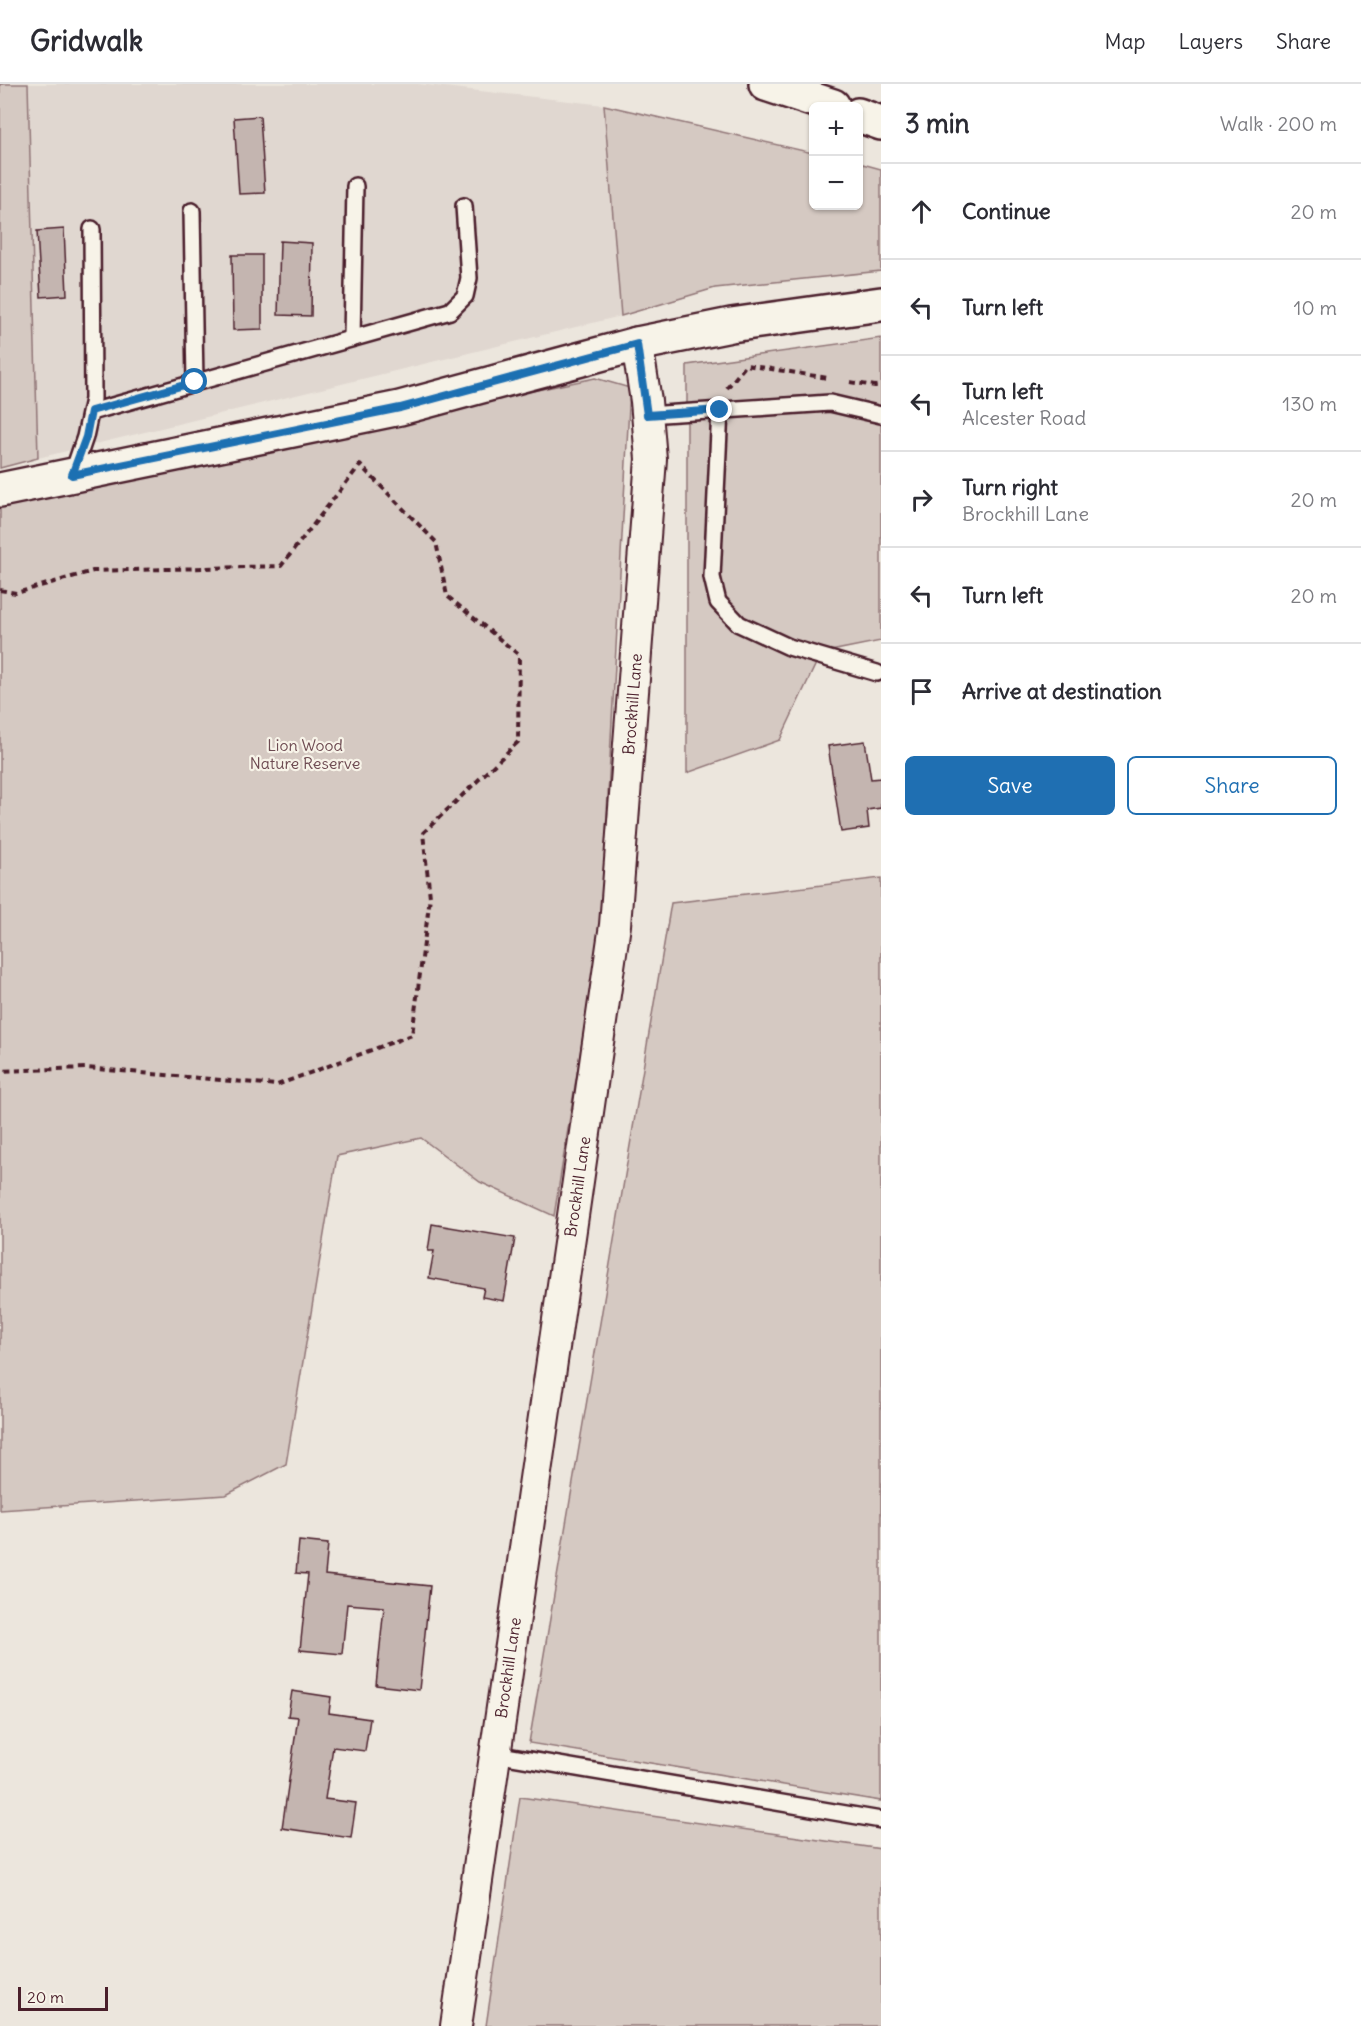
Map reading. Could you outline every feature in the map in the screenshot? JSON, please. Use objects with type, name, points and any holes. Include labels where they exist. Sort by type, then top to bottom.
[{"type":"main road","points":[[766,84],[821,102]]},
{"type":"main road","points":[[863,117],[881,123]]},
{"type":"main road","points":[[0,490],[400,408],[637,344],[731,325],[881,304]]},
{"type":"street","name":"Brockhill Lane","points":[[456,2026],[615,925],[651,459],[637,344]]},
{"type":"lane","points":[[352,338],[355,186]]},
{"type":"lane","points":[[91,411],[450,311],[465,296],[469,278],[464,206]]},
{"type":"lane","points":[[192,211],[195,382]]},
{"type":"lane","points":[[72,475],[86,437],[93,399],[92,230]]},
{"type":"lane","points":[[647,415],[830,403],[881,415]]},
{"type":"lane","points":[[720,410],[712,578],[718,602],[739,624],[789,647],[878,673]]},
{"type":"lane","points":[[495,1754],[881,1820]]},
{"type":"path","points":[[0,591],[16,593],[93,571],[281,566],[360,465],[436,542],[447,596],[519,655],[518,742],[423,833],[430,897],[412,1035],[277,1086],[86,1068],[0,1071]]},
{"type":"shaded area","points":[[28,84],[418,84],[604,105],[621,316],[38,458]]},
{"type":"green space","points":[[0,84],[28,84],[38,458],[0,468]]},
{"type":"green space","points":[[604,105],[809,152],[809,210],[863,210],[863,164],[881,169],[881,271],[715,288],[621,316]]},
{"type":"green space","points":[[881,338],[881,641],[821,653],[780,740],[687,773],[687,365]]},
{"type":"green space","name":"Lion Wood Nature Reserve","points":[[595,378],[630,388],[601,924],[554,1216],[480,1182],[421,1138],[337,1156],[286,1464],[226,1495],[0,1510],[0,501]]},
{"type":"green space","points":[[881,878],[881,1801],[529,1743],[671,903]]},
{"type":"green space","points":[[520,1797],[881,1849],[881,2026],[486,2026]]},
{"type":"building","points":[[260,116],[265,193],[239,194],[234,118]]},
{"type":"building","points":[[64,229],[67,295],[41,297],[37,231]]},
{"type":"building","points":[[280,241],[312,243],[311,316],[278,315]]},
{"type":"building","points":[[232,255],[262,255],[262,329],[233,330]]},
{"type":"building","points":[[865,741],[871,779],[881,778],[881,808],[867,810],[869,828],[841,832],[828,746]]},
{"type":"building","points":[[432,1224],[515,1238],[504,1301],[482,1297],[484,1288],[429,1278],[434,1251],[428,1251]]},
{"type":"building","points":[[299,1541],[328,1544],[325,1575],[430,1586],[419,1690],[376,1685],[384,1607],[347,1604],[342,1654],[300,1650],[308,1574],[296,1573]]},
{"type":"building","points":[[292,1691],[331,1697],[329,1713],[370,1719],[365,1751],[333,1747],[325,1799],[356,1803],[351,1838],[282,1828],[298,1717],[288,1716]]},
{"type":"route","points":[[195,382],[91,411],[86,437],[72,475],[400,408],[637,344],[647,415],[720,410]]}]
